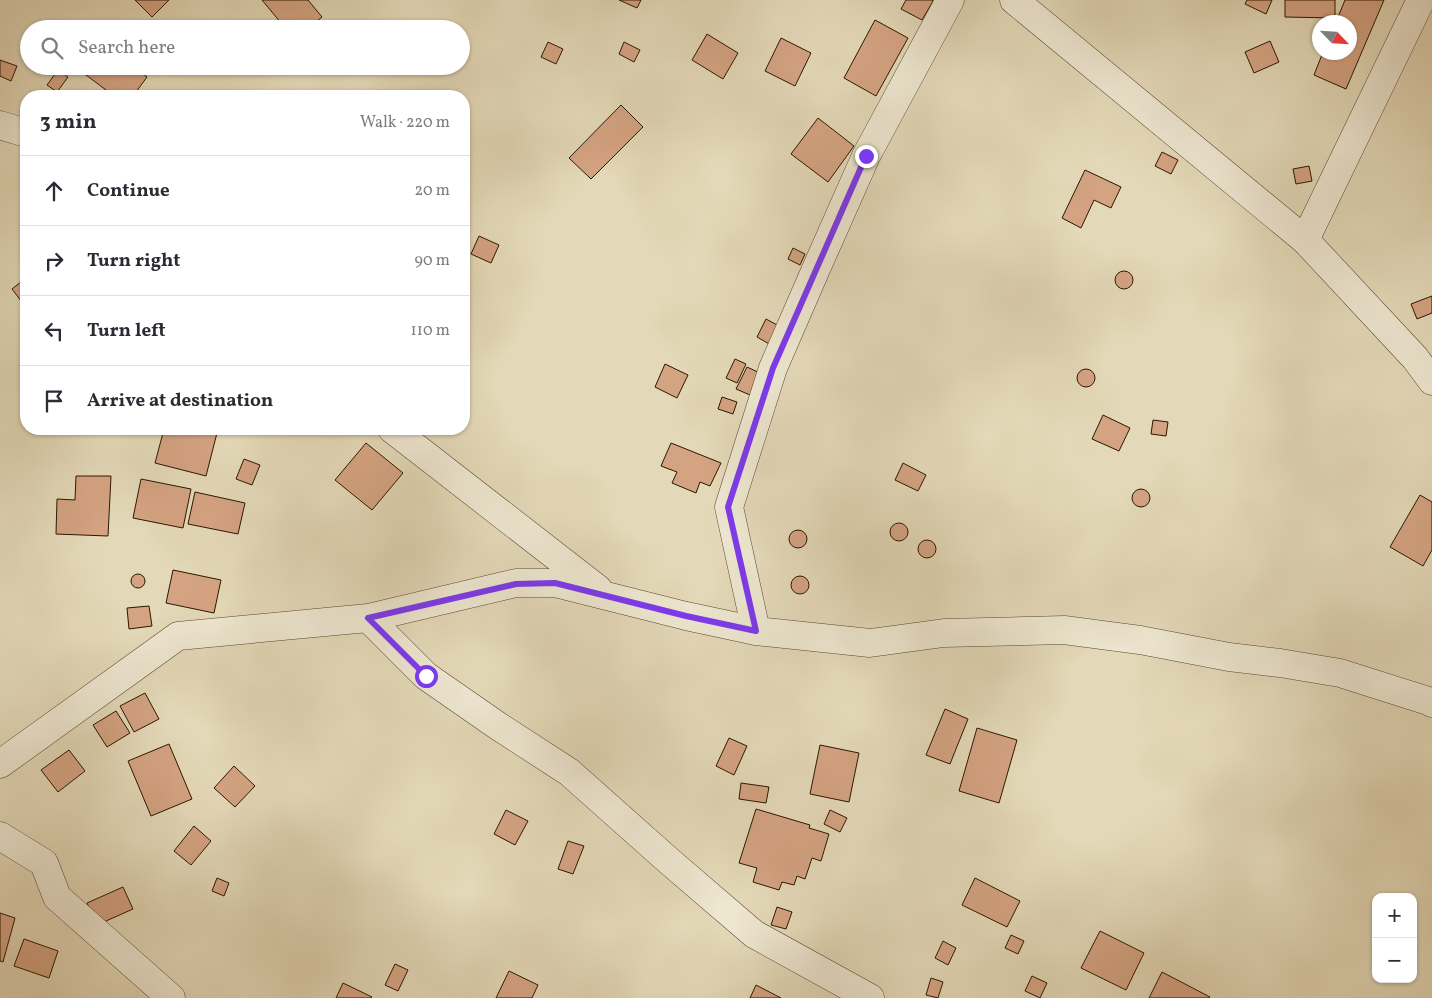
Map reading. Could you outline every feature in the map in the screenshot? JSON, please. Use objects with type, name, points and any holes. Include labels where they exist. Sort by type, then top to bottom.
[{"type":"street","points":[[756,631],[728,507],[773,368],[816,269],[866,156],[950,0]]},
{"type":"street","points":[[1014,0],[1305,240],[1415,358],[1432,381]]},
{"type":"street","points":[[1305,240],[1421,0]]},
{"type":"street","points":[[0,124],[20,131]]},
{"type":"street","points":[[400,435],[608,597]]},
{"type":"street","points":[[0,764],[178,636],[368,618],[516,584],[555,583],[686,616],[756,631],[870,643],[944,633],[1064,630],[1140,640],[1229,657],[1340,673],[1432,703]]},
{"type":"street","points":[[368,618],[426,676],[569,772],[754,934],[870,998]]},
{"type":"street","points":[[0,836],[44,863],[57,897],[171,998]]},
{"type":"building","points":[[135,0],[169,0],[152,17]]},
{"type":"building","points":[[262,0],[308,0],[322,17],[318,20],[279,20]]},
{"type":"building","points":[[619,0],[641,0],[637,8]]},
{"type":"building","points":[[906,0],[933,1],[922,20],[901,9]]},
{"type":"building","points":[[1247,0],[1272,0],[1266,14],[1245,4]]},
{"type":"building","points":[[1285,0],[1335,0],[1335,15],[1312,15],[1312,18],[1285,17]]},
{"type":"building","points":[[1345,0],[1384,0],[1346,89],[1314,75],[1320,60],[1357,60],[1357,15],[1339,15]]},
{"type":"building","points":[[875,20],[908,38],[876,96],[844,78]]},
{"type":"building","points":[[707,34],[738,53],[723,79],[692,60]]},
{"type":"building","points":[[781,38],[811,53],[795,86],[765,71]]},
{"type":"building","points":[[1270,41],[1279,62],[1254,73],[1245,52]]},
{"type":"building","points":[[548,42],[563,49],[556,64],[541,57]]},
{"type":"building","points":[[624,42],[640,50],[634,62],[619,54]]},
{"type":"building","points":[[0,60],[17,66],[11,81],[0,76]]},
{"type":"building","points":[[54,75],[65,75],[68,77],[58,90],[54,90],[47,85]]},
{"type":"building","points":[[86,75],[144,75],[147,77],[137,90],[106,90]]},
{"type":"building","points":[[621,105],[643,127],[591,179],[569,158]]},
{"type":"building","points":[[818,118],[854,146],[828,182],[791,154]]},
{"type":"building","points":[[1162,152],[1178,160],[1171,174],[1155,166]]},
{"type":"building","points":[[1309,166],[1312,181],[1296,184],[1293,169]]},
{"type":"building","points":[[1085,170],[1121,187],[1111,208],[1094,200],[1081,228],[1062,218]]},
{"type":"building","points":[[479,236],[499,245],[491,263],[471,254]]},
{"type":"building","points":[[793,248],[805,254],[800,265],[788,259]]},
{"type":"building","points":[[1124,271],[1130,274],[1133,280],[1130,286],[1124,289],[1118,286],[1115,280],[1118,274]]},
{"type":"building","points":[[20,283],[20,299],[12,289]]},
{"type":"building","points":[[1432,296],[1432,313],[1417,319],[1411,304]]},
{"type":"building","points":[[766,319],[781,327],[771,345],[757,337]]},
{"type":"building","points":[[735,359],[746,364],[737,383],[726,378]]},
{"type":"building","points":[[665,364],[688,375],[677,398],[655,387]]},
{"type":"building","points":[[747,367],[760,373],[750,395],[736,389]]},
{"type":"building","points":[[1086,369],[1092,372],[1095,378],[1092,384],[1086,387],[1080,384],[1077,378],[1080,372]]},
{"type":"building","points":[[722,397],[737,402],[733,414],[718,409]]},
{"type":"building","points":[[1103,415],[1130,428],[1119,451],[1092,439]]},
{"type":"building","points":[[1153,420],[1168,422],[1166,436],[1151,434]]},
{"type":"building","points":[[162,435],[216,435],[206,476],[155,463]]},
{"type":"building","points":[[366,443],[403,473],[372,510],[335,480]]},
{"type":"building","points":[[671,443],[721,463],[710,486],[700,482],[696,493],[672,483],[677,472],[661,466]]},
{"type":"building","points":[[244,459],[260,465],[252,485],[236,479]]},
{"type":"building","points":[[903,463],[926,475],[918,491],[895,480]]},
{"type":"building","points":[[76,476],[111,476],[108,536],[56,534],[57,499],[75,500]]},
{"type":"building","points":[[141,479],[191,489],[183,528],[133,518]]},
{"type":"building","points":[[1141,489],[1147,492],[1150,498],[1147,504],[1141,507],[1135,504],[1132,498],[1135,492]]},
{"type":"building","points":[[195,492],[245,503],[238,534],[188,524]]},
{"type":"building","points":[[1420,495],[1432,502],[1432,550],[1423,566],[1390,547]]},
{"type":"building","points":[[899,523],[905,526],[908,532],[905,538],[899,541],[893,538],[890,532],[893,526]]},
{"type":"building","points":[[798,530],[804,533],[807,539],[804,545],[798,548],[792,545],[789,539],[792,533]]},
{"type":"building","points":[[927,540],[933,543],[936,549],[933,555],[927,558],[921,555],[918,549],[921,543]]},
{"type":"building","points":[[173,570],[221,580],[214,613],[166,603]]},
{"type":"building","points":[[138,574],[143,576],[145,581],[143,586],[138,588],[133,586],[131,581],[133,576]]},
{"type":"building","points":[[800,576],[806,579],[809,585],[806,591],[800,594],[794,591],[791,585],[794,579]]},
{"type":"building","points":[[149,606],[152,626],[129,629],[127,608]]},
{"type":"building","points":[[145,693],[159,719],[134,732],[120,706]]},
{"type":"building","points":[[945,709],[968,719],[950,764],[926,755]]},
{"type":"building","points":[[116,711],[130,733],[107,747],[93,725]]},
{"type":"building","points":[[977,728],[1017,740],[999,803],[959,791]]},
{"type":"building","points":[[729,738],[747,746],[734,775],[716,766]]},
{"type":"building","points":[[169,744],[192,799],[151,816],[128,761]]},
{"type":"building","points":[[820,745],[859,753],[849,802],[810,794]]},
{"type":"building","points":[[69,750],[85,771],[58,792],[41,770]]},
{"type":"building","points":[[234,766],[255,786],[235,807],[214,788]]},
{"type":"building","points":[[741,783],[769,787],[766,803],[739,799]]},
{"type":"building","points":[[756,809],[810,825],[809,828],[829,834],[821,861],[812,858],[805,879],[797,876],[794,885],[782,882],[779,890],[753,882],[757,868],[739,863]]},
{"type":"building","points":[[506,810],[528,821],[515,845],[494,834]]},
{"type":"building","points":[[830,810],[847,818],[840,832],[824,824]]},
{"type":"building","points":[[194,826],[211,841],[191,865],[174,851]]},
{"type":"building","points":[[568,841],[584,846],[573,874],[558,869]]},
{"type":"building","points":[[217,878],[229,883],[224,896],[212,891]]},
{"type":"building","points":[[975,878],[1020,901],[1007,927],[962,905]]},
{"type":"building","points":[[123,887],[133,909],[97,925],[87,903]]},
{"type":"building","points":[[777,907],[792,912],[786,929],[771,925]]},
{"type":"building","points":[[0,913],[15,918],[3,962],[0,961]]},
{"type":"building","points":[[1100,931],[1144,953],[1126,990],[1081,968]]},
{"type":"building","points":[[1011,935],[1024,941],[1018,954],[1005,948]]},
{"type":"building","points":[[24,939],[58,951],[49,978],[14,966]]},
{"type":"building","points":[[943,941],[956,948],[948,965],[935,958]]},
{"type":"building","points":[[395,964],[408,970],[398,991],[385,985]]},
{"type":"building","points":[[509,971],[538,985],[532,998],[496,998]]},
{"type":"building","points":[[1162,972],[1210,997],[1149,998]]},
{"type":"building","points":[[1032,976],[1047,983],[1040,998],[1025,991]]},
{"type":"building","points":[[931,978],[943,982],[938,998],[926,995]]},
{"type":"building","points":[[343,983],[372,997],[336,998]]},
{"type":"building","points":[[756,985],[781,998],[750,998]]},
{"type":"route","points":[[426,676],[368,618],[516,584],[555,583],[686,616],[756,631],[728,507],[773,368],[866,156]]}]
